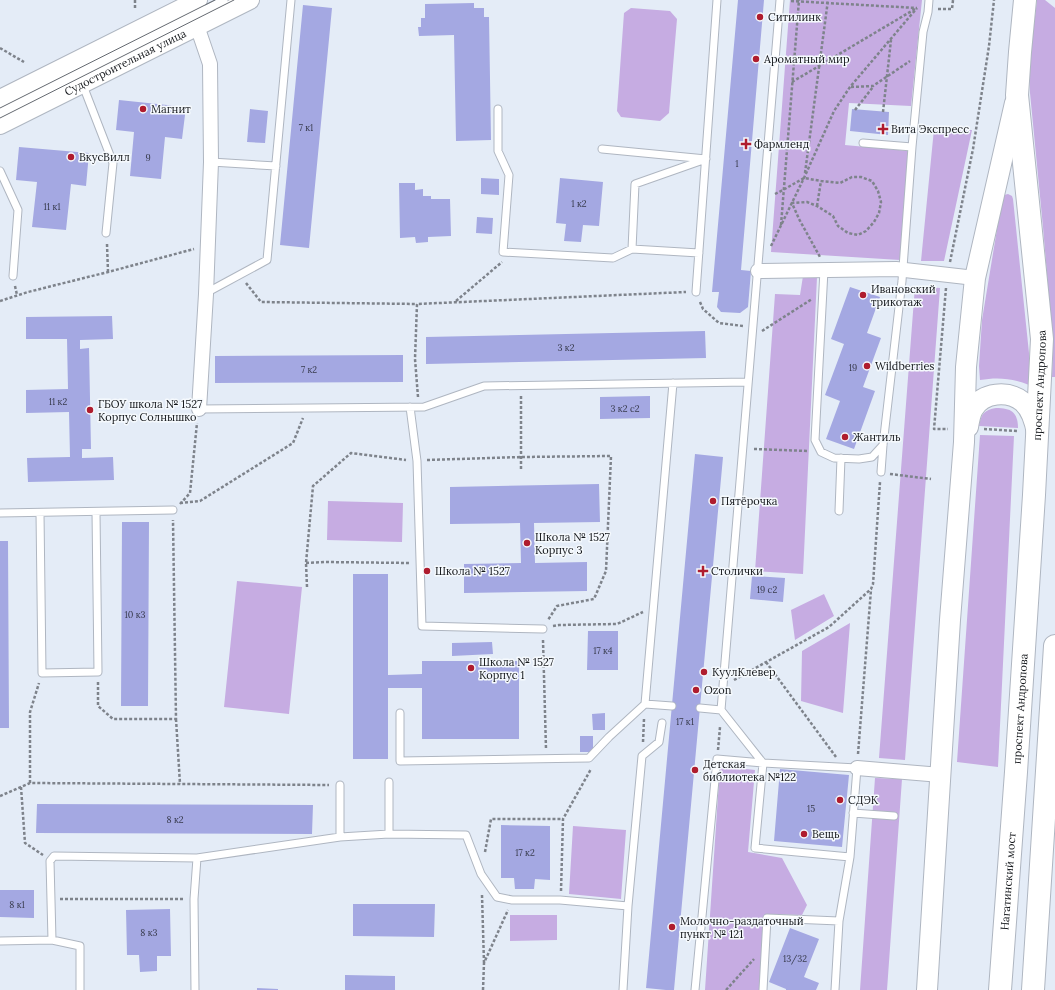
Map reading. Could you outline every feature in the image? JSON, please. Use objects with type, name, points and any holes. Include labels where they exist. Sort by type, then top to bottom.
[{"type":"main road","name":"проспект Андропова","points":[[1016,772],[1027,437],[1042,339],[1017,95],[1025,0]]},
{"type":"main road","points":[[927,990],[942,775],[950,620],[965,433],[966,367],[975,278],[1017,95]]},
{"type":"main road","points":[[965,433],[972,409],[982,400],[997,394],[1011,396],[1024,403],[1031,413],[1027,437]]},
{"type":"main road","points":[[1033,990],[1055,646]]},
{"type":"main road","name":"Нагатинский мост","points":[[1000,990],[1016,772]]},
{"type":"street","name":"Судостроительная улица","points":[[0,121],[77,74],[194,12],[246,1]]},
{"type":"street","points":[[194,12],[210,64],[211,162],[206,294],[199,408]]},
{"type":"street","name":"Судостроительная улица","points":[[0,100],[77,74]]},
{"type":"street","points":[[758,271],[896,269],[975,278]]},
{"type":"street","points":[[850,767],[942,775]]},
{"type":"lane","points":[[194,12],[224,0]]},
{"type":"lane","points":[[206,294],[267,260],[291,0]]},
{"type":"lane","points":[[696,292],[717,0]]},
{"type":"lane","points":[[780,0],[721,710],[763,763],[755,848],[850,857]]},
{"type":"lane","points":[[881,472],[903,270],[922,32],[929,0]]},
{"type":"lane","points":[[77,74],[113,163],[106,233]]},
{"type":"lane","points":[[498,109],[498,151],[509,175],[503,252],[613,258],[632,250],[699,253]]},
{"type":"lane","points":[[863,143],[912,148]]},
{"type":"lane","points":[[602,149],[706,159]]},
{"type":"lane","points":[[632,250],[635,184],[706,159]]},
{"type":"lane","points":[[211,162],[276,166]]},
{"type":"lane","points":[[0,171],[18,210],[13,276]]},
{"type":"lane","points":[[824,270],[816,440],[821,452],[834,458],[858,460],[872,457],[883,445]]},
{"type":"lane","points":[[199,408],[419,408],[484,386],[748,382]]},
{"type":"lane","points":[[400,713],[400,761],[589,758],[609,737],[646,704],[673,383]]},
{"type":"lane","points":[[410,407],[417,461],[422,626],[543,629]]},
{"type":"lane","points":[[839,511],[840,458]]},
{"type":"lane","points":[[0,513],[173,510]]},
{"type":"lane","points":[[40,513],[42,673],[98,672],[96,512]]},
{"type":"lane","points":[[646,704],[672,706]]},
{"type":"lane","points":[[700,708],[721,710]]},
{"type":"lane","points":[[623,990],[628,906],[642,756],[659,742],[662,723]]},
{"type":"lane","points":[[695,990],[717,759],[763,763],[850,767],[853,813],[850,857],[839,921],[835,990]]},
{"type":"lane","points":[[389,782],[389,834]]},
{"type":"lane","points":[[340,785],[340,837]]},
{"type":"lane","points":[[853,813],[894,816]]},
{"type":"lane","points":[[52,940],[50,860],[54,856],[197,858],[340,837],[389,834],[466,834],[481,874],[496,897],[512,900],[560,900],[628,906]]},
{"type":"lane","points":[[195,990],[194,899],[197,858]]},
{"type":"lane","points":[[763,990],[767,918],[839,921]]},
{"type":"lane","points":[[0,941],[52,940],[80,946],[80,990]]},
{"type":"path","points":[[134,0],[135,9]]},
{"type":"path","points":[[780,0],[828,1],[952,10],[953,0]]},
{"type":"path","points":[[994,0],[990,46],[973,149],[947,275],[934,429],[965,433],[1018,431],[1027,437]]},
{"type":"path","points":[[780,228],[799,1]]},
{"type":"path","points":[[804,178],[828,1]]},
{"type":"path","points":[[771,246],[834,111],[850,87],[917,8]]},
{"type":"path","points":[[792,82],[917,8]]},
{"type":"path","points":[[883,112],[891,39]]},
{"type":"path","points":[[0,48],[24,62]]},
{"type":"path","points":[[855,110],[873,86],[920,54]]},
{"type":"path","points":[[850,87],[873,86]]},
{"type":"path","points":[[764,199],[804,178],[820,182],[840,183],[852,177],[861,177],[872,181],[882,202],[879,213],[874,222],[866,231],[858,235],[848,233],[838,226],[833,216],[817,206],[808,202],[792,203]]},
{"type":"path","points":[[817,206],[820,182]]},
{"type":"path","points":[[792,203],[823,262],[824,270]]},
{"type":"path","points":[[106,233],[108,272]]},
{"type":"path","points":[[0,301],[28,292],[208,245]]},
{"type":"path","points":[[455,302],[513,253]]},
{"type":"path","points":[[240,275],[261,302],[417,304],[696,292],[703,309],[719,323],[753,326]]},
{"type":"path","points":[[752,338],[822,292]]},
{"type":"path","points":[[417,304],[415,359],[419,408]]},
{"type":"path","points":[[521,386],[521,469]]},
{"type":"path","points":[[180,784],[176,719],[173,510],[190,493],[199,408]]},
{"type":"path","points":[[180,503],[200,501],[293,443],[307,408]]},
{"type":"path","points":[[743,448],[821,452]]},
{"type":"path","points":[[307,587],[306,563],[313,486],[351,453],[417,461],[521,457],[611,456],[606,571],[594,599],[557,606],[543,629],[546,759]]},
{"type":"path","points":[[850,767],[871,589],[873,584],[881,472],[931,479]]},
{"type":"path","points":[[306,563],[420,563]]},
{"type":"path","points":[[724,686],[829,627],[871,589]]},
{"type":"path","points":[[543,629],[559,625],[617,624],[654,608]]},
{"type":"path","points":[[766,662],[850,767]]},
{"type":"path","points":[[98,672],[98,706],[113,719],[176,719]]},
{"type":"path","points":[[30,783],[30,712],[42,673]]},
{"type":"path","points":[[642,756],[646,704]]},
{"type":"path","points":[[717,759],[721,710]]},
{"type":"path","points":[[560,900],[564,819],[594,764]]},
{"type":"path","points":[[0,796],[30,783],[340,785]]},
{"type":"path","points":[[21,787],[25,843],[50,860]]},
{"type":"path","points":[[483,990],[484,963],[481,874],[491,819],[564,819]]},
{"type":"path","points":[[51,899],[194,899]]},
{"type":"path","points":[[484,963],[512,900]]},
{"type":"path","points":[[726,990],[766,945]]},
{"type":"shaded area","points":[[790,0],[922,0],[911,106],[849,103],[845,145],[909,151],[900,260],[771,252]]},
{"type":"shaded area","points":[[1037,0],[1045,0],[1055,8],[1055,377],[1052,377],[1053,345],[1030,93],[1029,66]]},
{"type":"shaded area","points":[[631,8],[670,11],[677,19],[669,113],[660,121],[621,117],[617,111],[624,13]]},
{"type":"shaded area","points":[[934,129],[972,130],[944,261],[921,261]]},
{"type":"shaded area","points":[[1008,194],[1012,196],[1013,199],[1029,353],[1029,385],[1004,379],[980,380],[979,366],[982,320],[1002,199],[1004,195]]},
{"type":"shaded area","points":[[803,276],[817,277],[803,574],[755,571],[775,294],[800,295]]},
{"type":"shaded area","points":[[915,286],[940,288],[905,760],[879,758]]},
{"type":"shaded area","points":[[996,408],[1006,409],[1013,412],[1017,418],[1018,428],[979,426],[984,413]]},
{"type":"shaded area","points":[[980,435],[1014,436],[998,767],[957,762]]},
{"type":"shaded area","points":[[328,501],[403,503],[402,542],[327,540]]},
{"type":"shaded area","points":[[237,581],[302,587],[289,714],[224,707]]},
{"type":"shaded area","points":[[824,594],[834,616],[795,640],[791,610]]},
{"type":"shaded area","points":[[850,623],[843,713],[801,701],[802,651]]},
{"type":"shaded area","points":[[720,766],[755,770],[748,852],[782,858],[807,905],[802,915],[765,914],[759,990],[705,990]]},
{"type":"shaded area","points":[[875,778],[902,779],[887,990],[860,990]]},
{"type":"shaded area","points":[[573,826],[626,830],[621,899],[569,894]]},
{"type":"shaded area","points":[[510,915],[557,915],[557,940],[510,941]]},
{"type":"building","points":[[738,0],[764,0],[741,270],[751,271],[748,307],[740,313],[721,312],[717,307],[719,292],[712,292]]},
{"type":"building","points":[[474,3],[474,8],[484,8],[484,17],[489,17],[491,140],[456,141],[454,35],[419,36],[418,27],[421,27],[421,18],[425,18],[425,4]]},
{"type":"building","points":[[303,5],[332,8],[309,248],[280,245]]},
{"type":"building","points":[[119,100],[186,107],[182,139],[165,137],[161,179],[130,176],[134,132],[116,130]]},
{"type":"building","points":[[250,109],[268,111],[265,143],[247,142]]},
{"type":"building","points":[[852,109],[889,112],[888,135],[850,131]]},
{"type":"building","points":[[19,147],[89,153],[86,186],[71,184],[66,230],[32,227],[37,182],[16,180]]},
{"type":"building","points":[[481,178],[499,179],[499,195],[481,194]]},
{"type":"building","points":[[560,178],[603,182],[599,226],[583,225],[581,242],[564,241],[566,224],[556,223]]},
{"type":"building","points":[[399,183],[415,183],[415,190],[423,189],[423,196],[431,196],[431,199],[450,199],[451,236],[428,237],[428,242],[416,243],[415,237],[400,238]]},
{"type":"building","points":[[477,217],[493,218],[492,234],[476,233]]},
{"type":"building","points":[[850,287],[880,297],[867,333],[881,338],[863,387],[875,391],[854,449],[826,439],[840,401],[825,395],[844,344],[831,339]]},
{"type":"building","points":[[112,316],[113,339],[80,340],[80,349],[89,348],[91,449],[82,449],[82,458],[113,457],[114,480],[28,482],[27,458],[70,457],[69,412],[26,413],[26,390],[68,389],[67,339],[26,339],[26,317]]},
{"type":"building","points":[[705,331],[706,358],[426,364],[426,337]]},
{"type":"building","points":[[403,355],[403,382],[215,383],[215,356]]},
{"type":"building","points":[[650,396],[650,418],[600,419],[600,397]]},
{"type":"building","points":[[695,454],[723,457],[674,990],[666,990],[646,988]]},
{"type":"building","name":"Школа № 1527 Корпус 3","points":[[599,484],[600,522],[534,523],[535,563],[587,562],[587,591],[464,593],[464,564],[521,563],[520,523],[450,524],[450,487]]},
{"type":"building","points":[[122,522],[149,522],[148,706],[121,706]]},
{"type":"building","points":[[0,541],[8,541],[9,728],[0,728]]},
{"type":"building","name":"Школа № 1527 Корпус 1","points":[[353,574],[388,574],[388,675],[422,674],[422,661],[519,661],[519,739],[422,739],[422,688],[388,688],[388,759],[353,759]]},
{"type":"building","points":[[752,576],[785,578],[783,602],[750,599]]},
{"type":"building","points":[[588,631],[618,631],[618,670],[587,670]]},
{"type":"building","points":[[492,642],[493,654],[452,656],[452,643]]},
{"type":"building","points":[[605,713],[605,730],[593,730],[592,714]]},
{"type":"building","points":[[580,736],[593,736],[593,752],[580,752]]},
{"type":"building","points":[[780,769],[849,775],[842,847],[774,841]]},
{"type":"building","points":[[37,804],[313,805],[312,834],[36,833]]},
{"type":"building","points":[[501,825],[550,826],[550,880],[535,879],[534,889],[515,889],[514,878],[501,878]]},
{"type":"building","points":[[0,890],[34,890],[34,918],[0,917]]},
{"type":"building","points":[[353,904],[435,904],[434,937],[353,936]]},
{"type":"building","points":[[170,909],[171,956],[157,956],[157,971],[140,972],[139,955],[127,955],[126,910]]},
{"type":"building","points":[[790,928],[819,939],[804,977],[819,983],[816,990],[786,990],[769,982]]},
{"type":"building","points":[[345,975],[395,976],[395,990],[345,990]]},
{"type":"building","points":[[257,988],[278,989],[278,990],[257,990]]},
{"type":"tram line","points":[[0,108],[215,0]]},
{"type":"tram line","points":[[0,118],[234,0]]},
{"type":"place","name":"Ситилинк","points":[[760,17]]},
{"type":"place","name":"Ароматный мир","points":[[756,59]]},
{"type":"place","name":"Магнит","points":[[143,109]]},
{"type":"place","name":"Вита Экспресс","points":[[883,129]]},
{"type":"place","name":"Фармленд","points":[[746,144]]},
{"type":"place","name":"ВкусВилл","points":[[71,157]]},
{"type":"place","name":"Ивановский трикотаж","points":[[863,295]]},
{"type":"place","name":"Wildberries","points":[[867,366]]},
{"type":"place","name":"ГБОУ школа № 1527 Корпус Солнышко","points":[[90,410]]},
{"type":"place","name":"Жантиль","points":[[845,437]]},
{"type":"place","name":"Пятёрочка","points":[[713,501]]},
{"type":"place","name":"Школа № 1527 Корпус 3","points":[[527,543]]},
{"type":"place","name":"Школа № 1527","points":[[427,571]]},
{"type":"place","name":"Столички","points":[[703,571]]},
{"type":"place","name":"Школа № 1527 Корпус 1","points":[[471,668]]},
{"type":"place","name":"КуулКлевер","points":[[704,672]]},
{"type":"place","name":"Ozon","points":[[696,690]]},
{"type":"place","name":"Детская библиотека №122","points":[[695,770]]},
{"type":"place","name":"СДЭК","points":[[840,800]]},
{"type":"place","name":"Вещь","points":[[804,834]]},
{"type":"place","name":"Молочно-раздаточный пункт № 121","points":[[672,927]]}]
